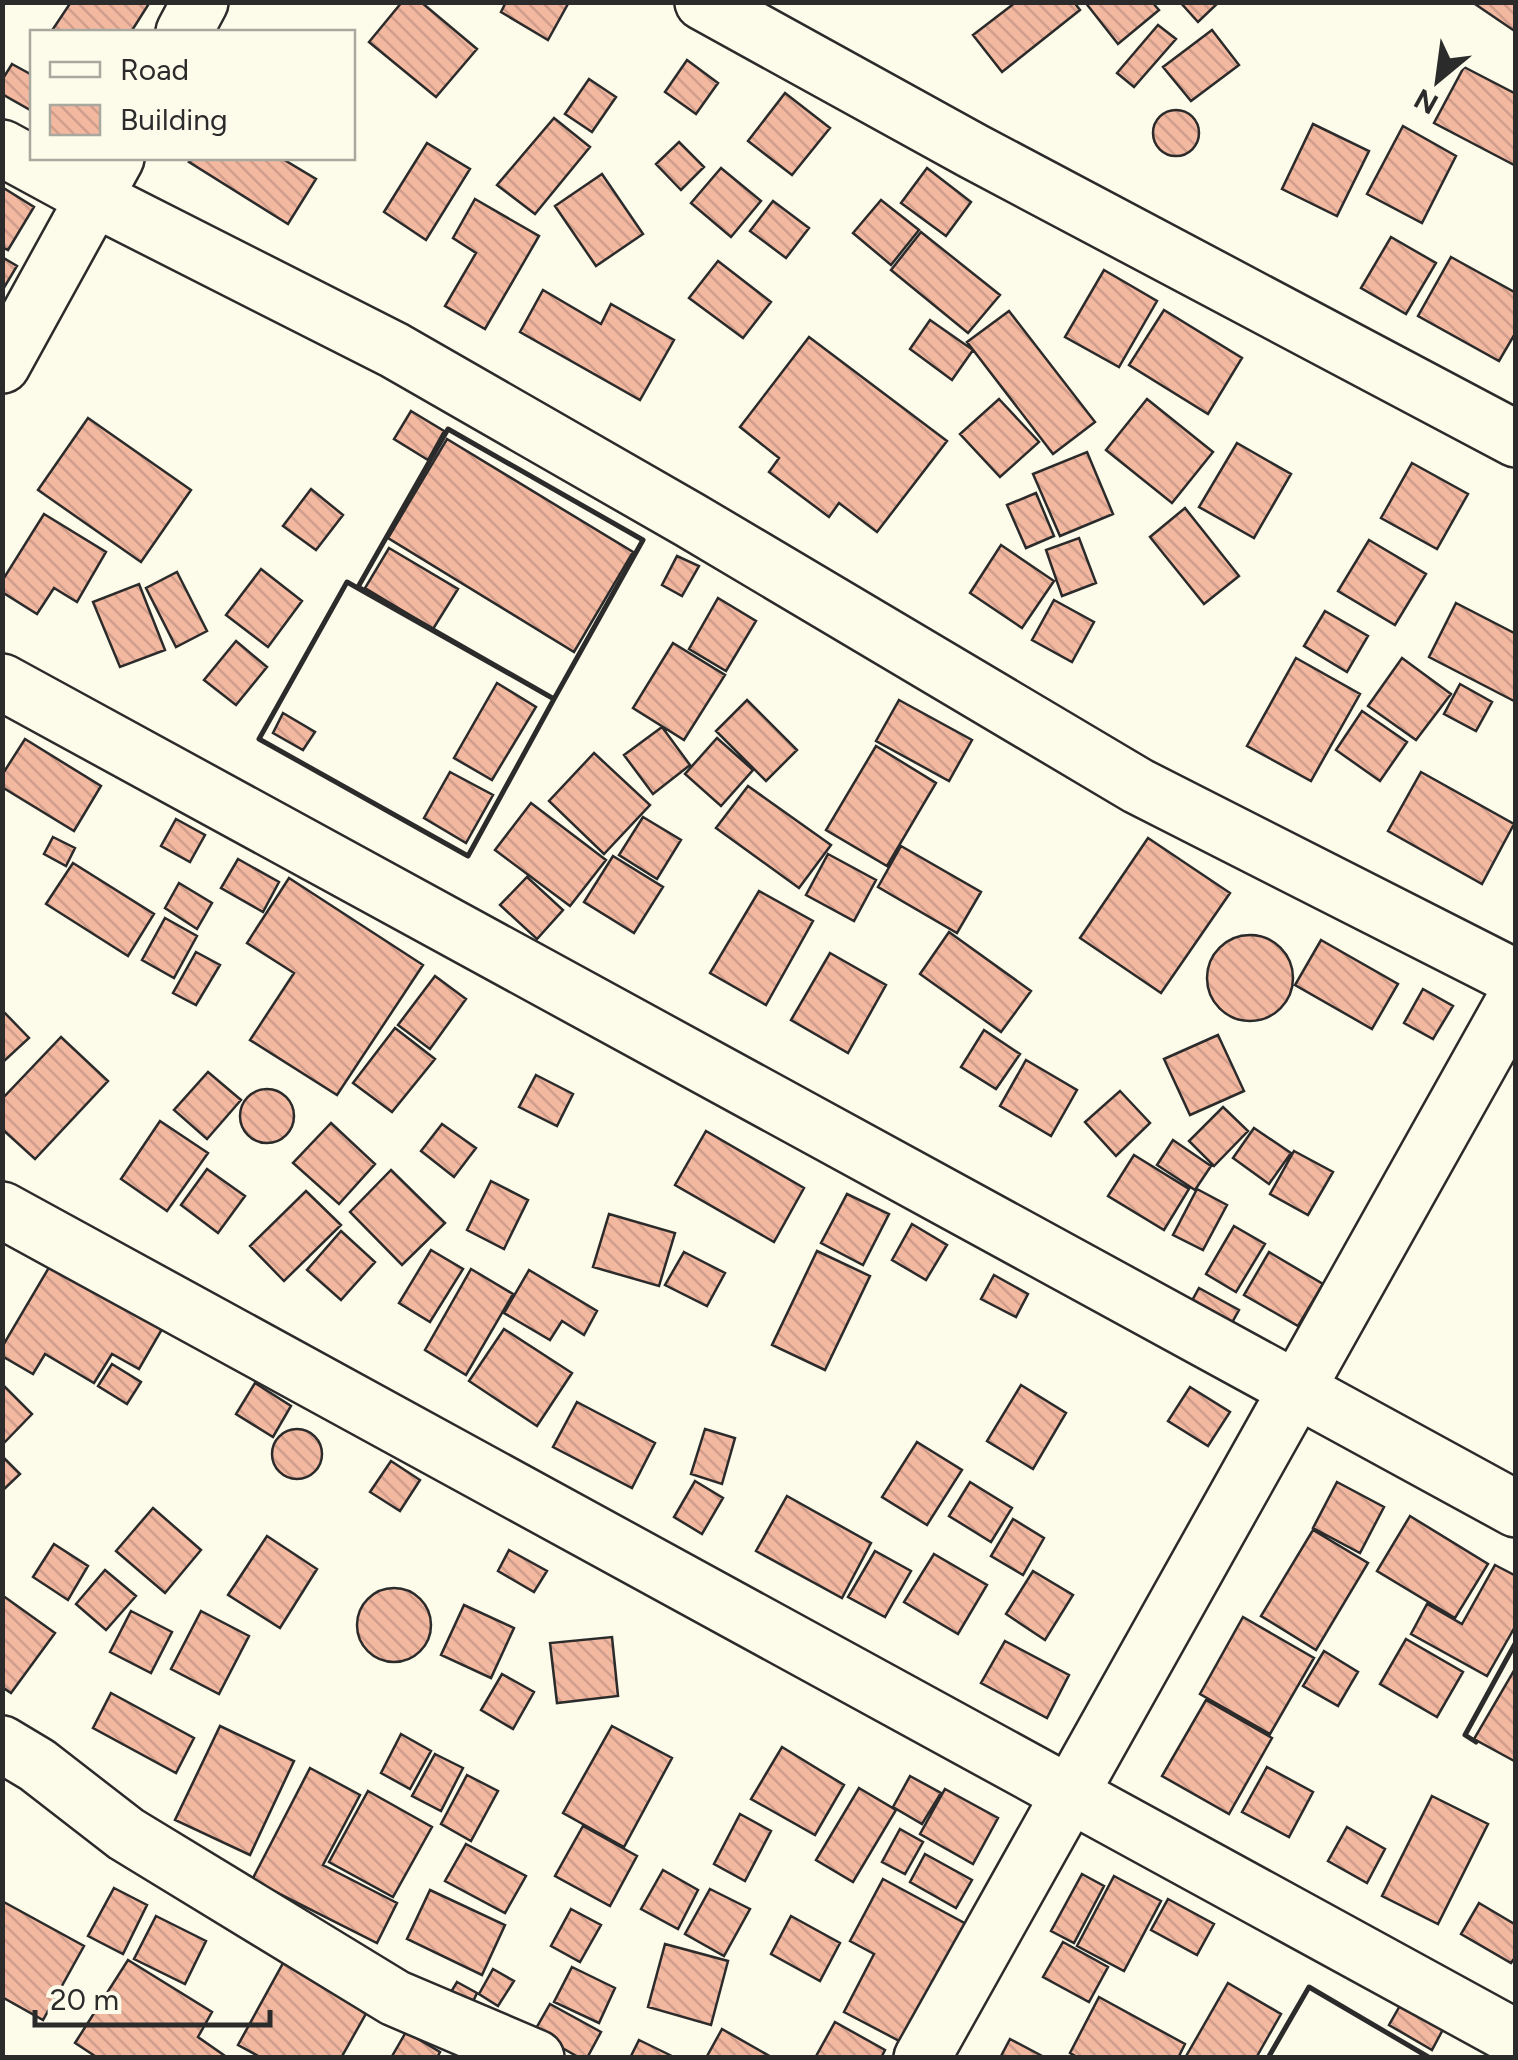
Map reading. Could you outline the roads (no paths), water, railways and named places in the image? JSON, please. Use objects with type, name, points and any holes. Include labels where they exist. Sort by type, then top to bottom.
[{"type":"street","points":[[185,30],[200,2]]},
{"type":"street","points":[[703,2],[1516,440]]},
{"type":"street","points":[[2,148],[30,156]]},
{"type":"street","points":[[43,160],[105,178],[1138,786],[1516,978]]},
{"type":"street","points":[[2,365],[105,178]]},
{"type":"street","points":[[2,682],[1516,1510]]},
{"type":"street","points":[[922,2058],[1516,998]]},
{"type":"street","points":[[2,1210],[1516,2038]]},
{"type":"street","points":[[2,1744],[37,1765],[126,1834],[395,1998],[536,2058]]}]
